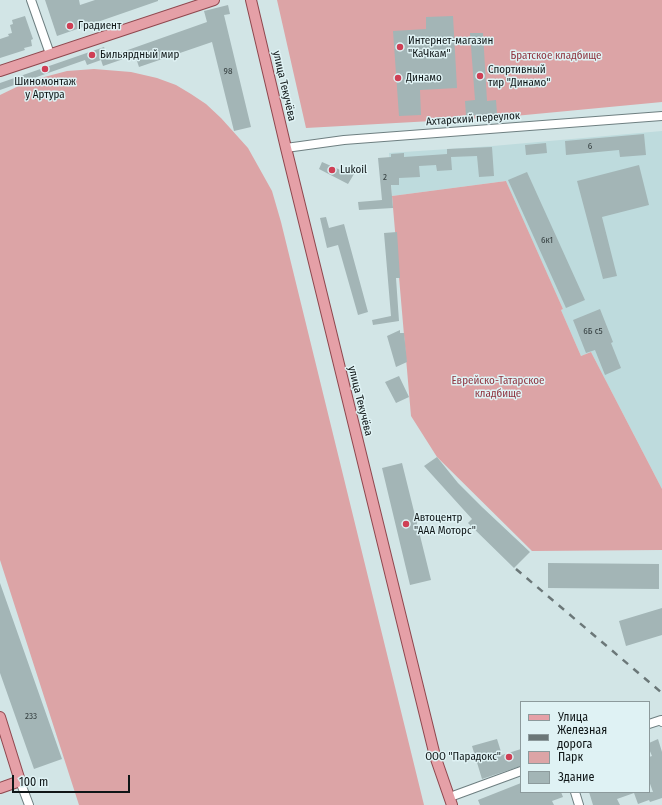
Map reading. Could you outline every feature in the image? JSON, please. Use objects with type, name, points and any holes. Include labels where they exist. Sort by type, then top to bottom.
[{"type":"main road","points":[[0,71],[214,0]]},
{"type":"main road","name":"улица Текучёва","points":[[251,0],[435,756],[451,801]]},
{"type":"main road","points":[[0,718],[20,781],[0,788]]},
{"type":"street","points":[[31,0],[50,54]]},
{"type":"street","name":"Ахтарский переулок","points":[[286,148],[344,140],[662,116]]},
{"type":"street","points":[[650,724],[662,721]]},
{"type":"street","points":[[451,801],[520,771]]},
{"type":"street","points":[[20,781],[29,805]]},
{"type":"street","points":[[574,793],[579,805]]},
{"type":"shaded area","points":[[662,131],[662,489],[591,352],[581,356],[561,310],[563,309],[506,181],[392,196],[389,153],[493,146]]},
{"type":"green space","name":"Братское кладбище","points":[[277,0],[662,0],[662,102],[504,117],[306,128]]},
{"type":"green space","points":[[94,69],[131,72],[157,78],[176,85],[206,104],[248,148],[272,191],[281,222],[424,805],[79,805],[0,560],[0,95],[29,81],[67,71]]},
{"type":"green space","name":"Еврейско-Татарское кладбище","points":[[506,181],[563,309],[561,310],[581,356],[591,352],[662,489],[662,550],[532,551],[437,457],[411,416],[392,196]]},
{"type":"building","name":"Градиент","points":[[45,0],[79,0],[80,5],[95,0],[158,1],[57,36]]},
{"type":"building","points":[[228,5],[230,14],[224,15],[251,127],[234,131],[212,42],[139,67],[135,55],[103,66],[101,60],[87,65],[85,60],[0,90],[0,83],[104,47],[108,57],[207,22],[204,11]]},
{"type":"building","points":[[25,16],[33,39],[31,40],[32,46],[24,48],[25,50],[0,58],[0,39],[9,36],[8,34],[12,33],[10,25],[13,24],[12,20]]},
{"type":"building","points":[[453,16],[457,88],[420,90],[421,115],[399,116],[393,31],[426,29],[426,17]]},
{"type":"building","points":[[470,33],[483,33],[487,101],[496,100],[497,114],[466,116],[465,101],[475,100]]},
{"type":"building","points":[[644,134],[646,155],[620,157],[619,150],[566,155],[565,141]]},
{"type":"building","points":[[546,143],[547,153],[526,155],[525,145]]},
{"type":"building","points":[[492,147],[494,176],[479,177],[477,156],[451,157],[452,170],[437,171],[436,165],[419,166],[420,177],[399,178],[399,185],[391,185],[393,208],[359,210],[358,202],[382,200],[378,158],[391,157],[391,154],[404,153],[404,157],[447,154],[447,149]]},
{"type":"building","name":"Lukoil","points":[[322,162],[345,172],[347,169],[354,174],[348,184],[319,169]]},
{"type":"building","points":[[639,165],[649,205],[602,217],[617,276],[603,279],[577,181]]},
{"type":"building","points":[[527,172],[585,300],[566,308],[508,180]]},
{"type":"building","points":[[326,217],[329,228],[344,224],[368,312],[358,315],[338,245],[327,248],[320,218]]},
{"type":"building","points":[[397,232],[400,278],[396,278],[399,321],[373,325],[372,320],[391,316],[384,233]]},
{"type":"building","points":[[600,309],[621,368],[605,375],[595,350],[586,353],[573,320]]},
{"type":"building","points":[[400,330],[400,333],[404,333],[407,362],[396,367],[387,336]]},
{"type":"building","points":[[399,376],[409,397],[396,403],[385,382]]},
{"type":"building","points":[[437,457],[458,483],[530,552],[514,568],[468,523],[472,519],[424,466]]},
{"type":"building","name":"Автоцентр \"ААА Моторс\"","points":[[402,463],[431,580],[410,585],[382,468]]},
{"type":"building","points":[[548,563],[659,564],[659,589],[548,588]]},
{"type":"building","points":[[0,583],[62,759],[34,769],[0,673]]},
{"type":"building","points":[[662,608],[662,635],[626,646],[619,621]]},
{"type":"building","name":"ООО \"Парадокс\"","points":[[497,739],[502,755],[520,749],[520,766],[482,779],[472,746]]},
{"type":"building","points":[[658,739],[662,752],[662,798],[650,802],[649,800],[638,804],[634,793],[653,792],[650,784],[650,757],[652,756],[650,751],[650,743]]},
{"type":"building","points":[[520,783],[520,793],[561,793],[563,797],[552,801],[554,805],[480,805],[478,800]]},
{"type":"building","points":[[589,793],[634,793],[617,799],[620,805],[593,805]]},
{"type":"railway","points":[[516,569],[662,693]]},
{"type":"place","name":"Градиент","points":[[70,26]]},
{"type":"place","name":"Интернет-магазин \"КаЧкам\"","points":[[400,47]]},
{"type":"place","name":"Бильярдный мир","points":[[92,55]]},
{"type":"place","name":"Шиномонтаж у Артура","points":[[45,69]]},
{"type":"place","name":"Спортивный тир \"Динамо\"","points":[[480,76]]},
{"type":"place","name":"Динамо","points":[[398,78]]},
{"type":"place","name":"Lukoil","points":[[332,170]]},
{"type":"place","name":"Автоцентр \"ААА Моторс\"","points":[[406,524]]},
{"type":"place","name":"ООО \"Парадокс\"","points":[[509,757]]}]
